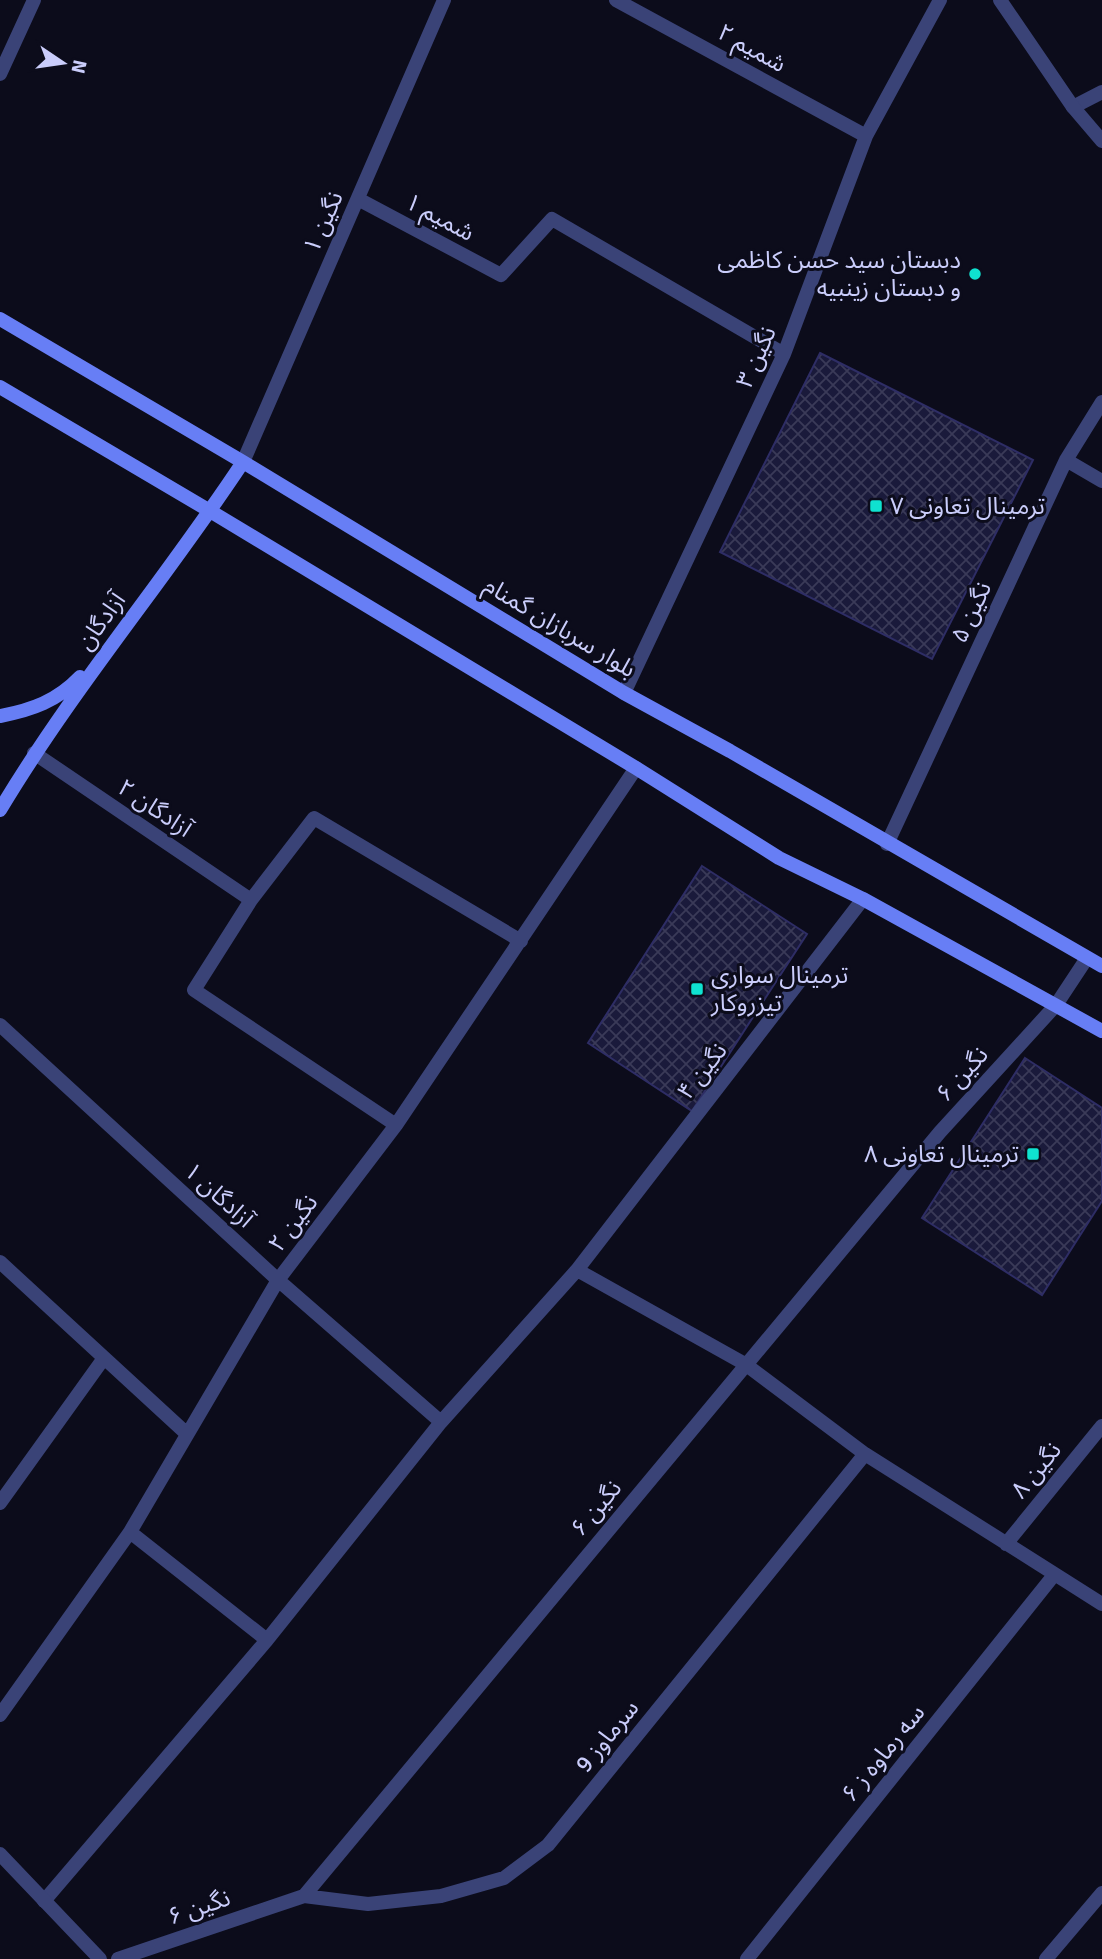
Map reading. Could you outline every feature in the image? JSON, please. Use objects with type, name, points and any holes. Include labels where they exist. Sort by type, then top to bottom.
[{"type":"main road","name":"بلوار سربازان گمنام","points":[[0,318],[624,693],[1102,966]]},
{"type":"main road","points":[[0,387],[211,511],[636,768],[779,858],[863,899],[1102,1031]]},
{"type":"main road","name":"آزادگان","points":[[0,810],[34,753],[211,511],[243,462]]},
{"type":"main road","points":[[0,716],[31,710],[71,687],[108,649]]},
{"type":"street","points":[[0,74],[34,0]]},
{"type":"street","name":"نگین ۱","points":[[243,462],[444,0]]},
{"type":"street","name":"شمیم ۲","points":[[616,0],[866,136]]},
{"type":"street","name":"نگین ۳","points":[[624,693],[784,354],[866,136],[940,0]]},
{"type":"street","points":[[1000,0],[1073,107],[1102,141]]},
{"type":"street","points":[[1073,107],[1102,92]]},
{"type":"street","name":"شمیم ۱","points":[[358,199],[501,275],[552,219],[784,354]]},
{"type":"street","name":"نگین ۵","points":[[887,844],[1066,460],[1102,402]]},
{"type":"street","points":[[1066,460],[1102,481]]},
{"type":"street","name":"آزادگان ۲","points":[[34,753],[251,900]]},
{"type":"street","name":"نگین ۲","points":[[0,1715],[130,1532],[278,1280],[397,1125],[636,768]]},
{"type":"street","points":[[397,1125],[194,990],[251,900],[314,818],[521,941]]},
{"type":"street","name":"نگین ۴","points":[[44,1900],[267,1640],[441,1422],[577,1270],[863,899]]},
{"type":"street","name":"نگین ۶","points":[[118,1959],[304,1896],[940,1132],[1056,1005],[1087,958]]},
{"type":"street","name":"آزادگان ۱","points":[[0,1025],[278,1280],[441,1422]]},
{"type":"street","points":[[0,1262],[187,1434]]},
{"type":"street","points":[[577,1270],[745,1364],[865,1454],[1102,1604]]},
{"type":"street","points":[[0,1503],[104,1357]]},
{"type":"street","name":"نگین ۸","points":[[1006,1544],[1102,1426]]},
{"type":"street","name":"سرماوز 9","points":[[304,1896],[368,1904],[442,1896],[503,1878],[548,1845],[865,1454]]},
{"type":"street","points":[[130,1532],[267,1640]]},
{"type":"street","name":"سه رماوه ز ۶","points":[[747,1959],[1054,1575]]},
{"type":"street","points":[[0,1854],[100,1959]]},
{"type":"street","points":[[1046,1959],[1102,1893]]},
{"type":"building","name":"ترمینال تعاونی ۷","points":[[820,353],[1033,460],[932,659],[720,552]]},
{"type":"building","name":"ترمینال سواری تیزروکار","points":[[702,866],[807,934],[692,1111],[588,1043]]},
{"type":"building","name":"ترمینال تعاونی ۸","points":[[1025,1058],[1102,1108],[1102,1201],[1042,1295],[922,1218]]},
{"type":"place","name":"دبستان سید حسن کاظمی و دبستان زینبیه","points":[[975,274]]},
{"type":"place","name":"ترمینال تعاونی ۷","points":[[876,506]]},
{"type":"place","name":"ترمینال سواری تیزروکار","points":[[697,989]]},
{"type":"place","name":"ترمینال تعاونی ۸","points":[[1033,1154]]}]
